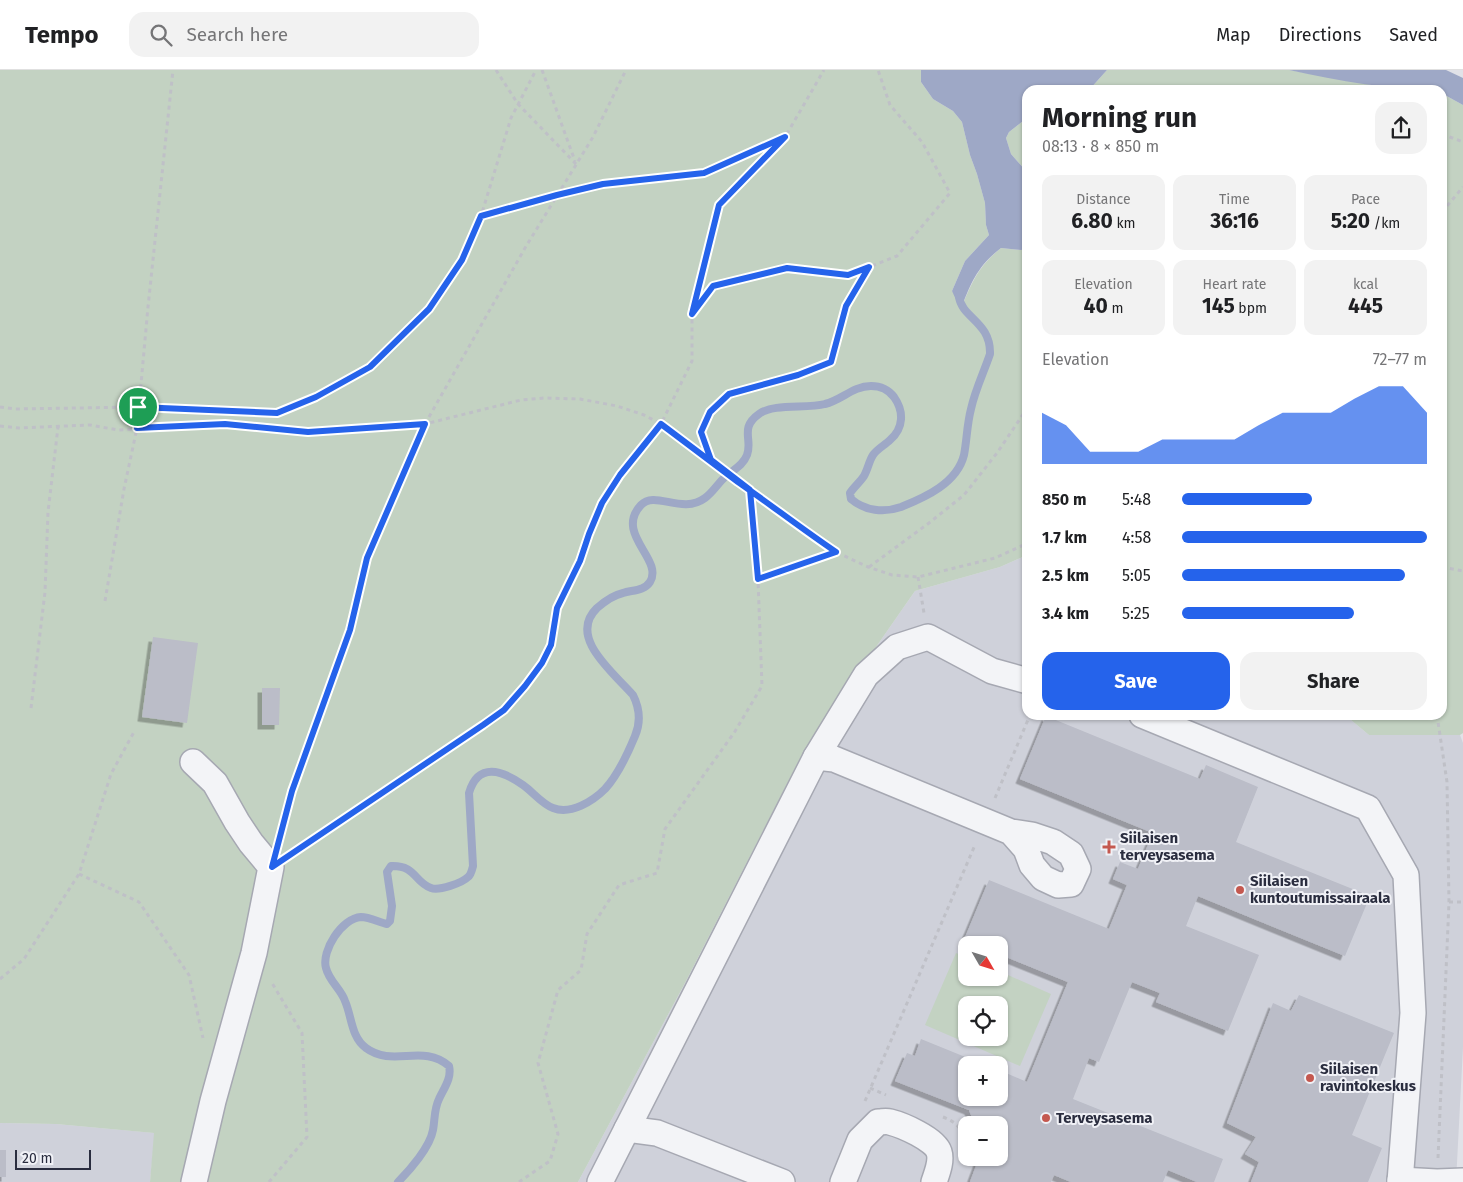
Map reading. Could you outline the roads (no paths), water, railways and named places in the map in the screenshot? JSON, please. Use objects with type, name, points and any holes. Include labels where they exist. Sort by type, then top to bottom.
[{"type":"street","points":[[600,1182],[816,757],[866,675],[897,647],[928,637],[992,671],[1022,678]]},
{"type":"street","points":[[1154,720],[1368,808],[1406,875],[1413,1013],[1400,1181],[1463,1181]]},
{"type":"street","points":[[816,757],[834,759],[1011,832]]},
{"type":"street","points":[[193,762],[214,783],[251,843],[272,867],[254,953],[213,1101],[194,1182]]},
{"type":"street","points":[[843,1182],[860,1140],[878,1122],[889,1122],[925,1136],[934,1144],[939,1152],[940,1163],[934,1182]]},
{"type":"street","points":[[627,1129],[657,1133],[782,1182]]},
{"type":"water","points":[[921,70],[1107,70],[1094,85],[1022,85],[1022,122],[1009,132],[1006,138],[1011,154],[1022,166],[1022,250],[1001,248],[993,254],[977,274],[962,306],[957,302],[952,291],[965,261],[989,235],[986,225],[985,203],[962,122],[953,111],[933,99],[921,82]]},
{"type":"water","points":[[1289,70],[1446,70],[1463,78],[1463,105],[1447,96],[1447,85],[1375,85]]},
{"type":"waterway","points":[[398,1182],[419,1158],[428,1144],[433,1130],[436,1107],[448,1079],[449,1066],[439,1059],[429,1056],[387,1056],[376,1054],[361,1043],[355,1033],[343,997],[326,968],[325,961],[334,936],[347,923],[361,917],[387,924],[390,921],[392,906],[387,872],[391,866],[405,868],[425,885],[435,889],[456,884],[469,876],[473,866],[469,793],[473,783],[485,773],[492,772],[507,776],[523,785],[545,804],[560,810],[581,806],[600,794],[610,783],[622,764],[635,736],[639,721],[638,710],[633,695],[605,665],[590,642],[587,631],[589,619],[597,608],[609,599],[619,594],[641,589],[650,582],[653,573],[651,564],[636,536],[633,526],[634,516],[641,505],[647,501],[654,500],[687,504],[696,503],[705,498],[745,459],[748,450],[748,429],[753,419],[759,414],[773,408],[825,404],[859,388],[881,387],[889,392],[897,402],[901,414],[900,425],[895,435],[873,455],[864,476],[850,493],[851,499],[862,506],[875,510],[895,509],[930,494],[955,474],[964,455],[973,402],[990,354],[986,335],[965,310],[959,297]]},
{"type":"place","name":"Siilaisen terveysasema","points":[[1109,847]]},
{"type":"place","name":"Siilaisen kuntoutumissairaala","points":[[1240,890]]},
{"type":"place","name":"Siilaisen ravintokeskus","points":[[1310,1078]]},
{"type":"place","name":"Terveysasema","points":[[1046,1118]]}]
